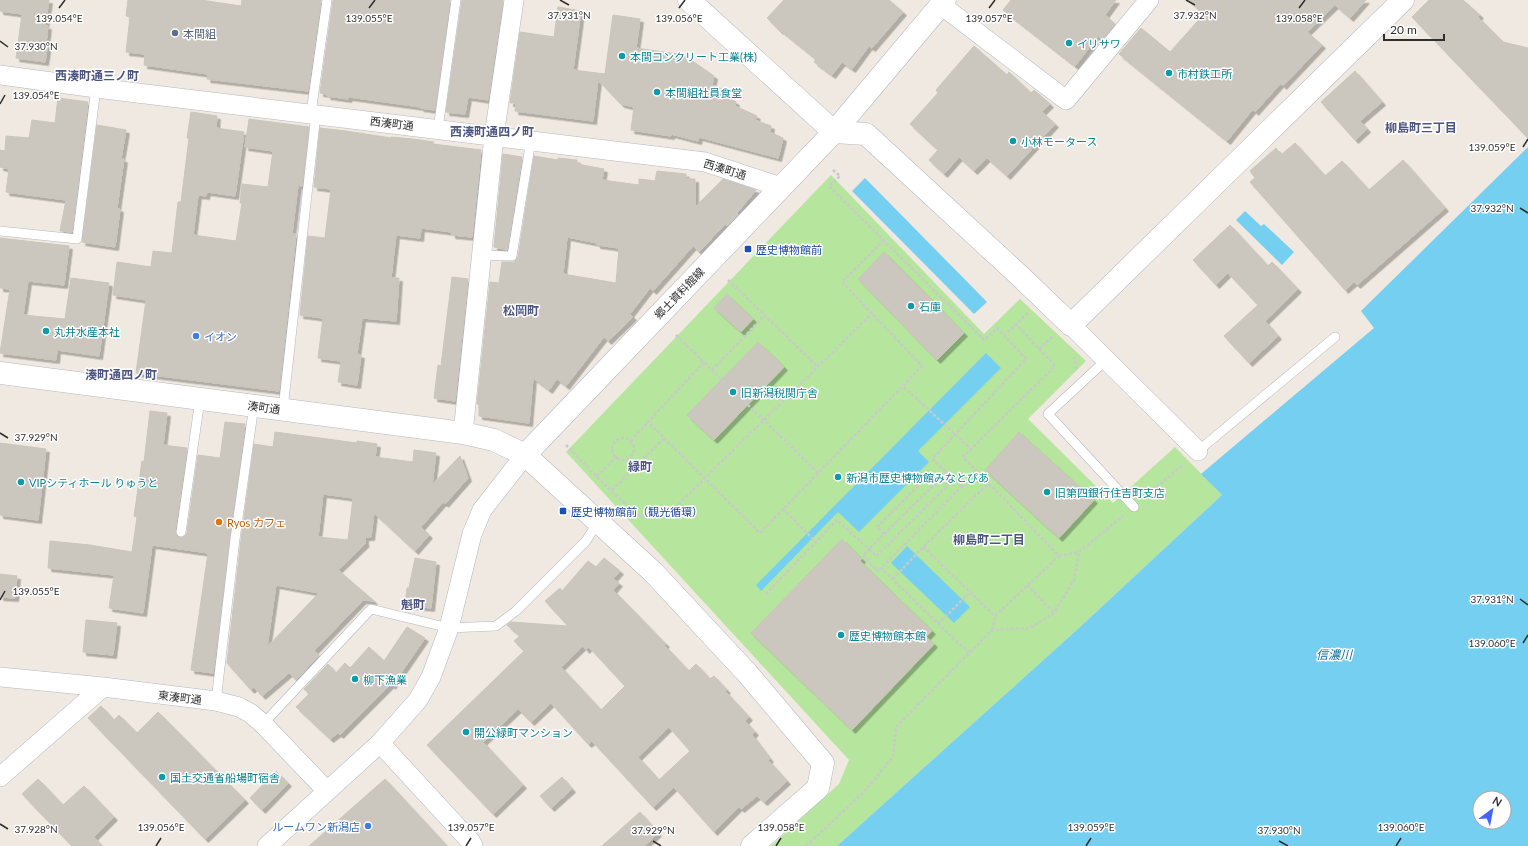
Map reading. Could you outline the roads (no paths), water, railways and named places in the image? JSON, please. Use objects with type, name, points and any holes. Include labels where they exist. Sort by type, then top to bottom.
[{"type":"street","points":[[463,433],[494,136],[514,0]]},
{"type":"street","points":[[689,0],[834,132],[866,134],[1042,298],[1064,333],[1106,360],[1198,451]]},
{"type":"street","points":[[942,2],[1066,100],[1149,0]]},
{"type":"street","points":[[1064,333],[1403,0]]},
{"type":"street","name":"郷土資料館線","points":[[524,455],[834,132],[942,2]]},
{"type":"street","name":"西湊町通","points":[[0,75],[705,162],[781,187]]},
{"type":"street","name":"湊町通","points":[[0,373],[463,433],[494,440],[524,455],[653,572],[742,667],[823,763],[818,788],[752,846]]},
{"type":"street","points":[[267,846],[380,743],[418,700],[431,677],[449,628],[472,534],[482,510],[524,455]]},
{"type":"street","name":"東湊町通","points":[[0,677],[103,687],[216,702],[239,707],[250,712],[263,724],[327,791]]},
{"type":"street","points":[[0,776],[103,687]]},
{"type":"street","points":[[380,743],[474,846]]},
{"type":"lane","points":[[283,409],[313,114],[327,0]]},
{"type":"lane","points":[[438,129],[456,0]]},
{"type":"lane","points":[[0,231],[77,239],[96,88]]},
{"type":"lane","points":[[481,255],[512,256],[531,140]]},
{"type":"lane","points":[[1198,451],[1335,337]]},
{"type":"lane","points":[[1106,360],[1048,414],[1134,507]]},
{"type":"lane","points":[[182,532],[200,399]]},
{"type":"lane","points":[[216,702],[235,539],[254,405]]},
{"type":"lane","points":[[263,724],[371,609],[449,628],[496,626],[516,611],[586,541],[598,521]]},
{"type":"water","name":"信濃川","points":[[1528,147],[1528,846],[837,846],[1080,627],[1222,495],[1201,474],[1374,328],[1361,311]]},
{"type":"water","points":[[865,178],[987,302],[974,314],[852,191]]},
{"type":"water","points":[[1245,211],[1261,226],[1264,224],[1294,252],[1282,265],[1236,220]]},
{"type":"water","points":[[986,353],[1001,368],[918,451],[929,462],[859,532],[838,512],[761,591],[756,585]]},
{"type":"water","points":[[907,546],[970,607],[954,623],[891,563]]},
{"type":"place","name":"本間組","points":[[175,33]]},
{"type":"place","name":"イリサワ","points":[[1069,43]]},
{"type":"place","name":"本間コンクリート工業(株)","points":[[622,56]]},
{"type":"place","name":"市村鉄工所","points":[[1169,73]]},
{"type":"place","name":"本間組社員食堂","points":[[657,92]]},
{"type":"place","name":"小林モータース","points":[[1013,141]]},
{"type":"place","name":"歴史博物館前","points":[[748,249]]},
{"type":"place","name":"石庫","points":[[911,306]]},
{"type":"place","name":"丸井水産本社","points":[[46,331]]},
{"type":"place","name":"イオン","points":[[196,336]]},
{"type":"place","name":"旧新潟税関庁舎","points":[[733,392]]},
{"type":"place","name":"新潟市歴史博物館みなとぴあ","points":[[838,477]]},
{"type":"place","name":"VIPシティホール りゅうと","points":[[21,482]]},
{"type":"place","name":"旧第四銀行住吉町支店","points":[[1047,492]]},
{"type":"place","name":"歴史博物館前（観光循環）","points":[[563,511]]},
{"type":"place","name":"Ryos カフェ","points":[[219,522]]},
{"type":"place","name":"歴史博物館本館","points":[[841,635]]},
{"type":"place","name":"柳下漁業","points":[[355,679]]},
{"type":"place","name":"開公緑町マンション","points":[[466,732]]},
{"type":"place","name":"国土交通省船場町宿舎","points":[[162,777]]},
{"type":"place","name":"ルームワン新潟店","points":[[368,826]]},
{"type":"district","name":"西湊町通三ノ町","points":[[97,75]]},
{"type":"district","name":"柳島町三丁目","points":[[1421,127]]},
{"type":"district","name":"西湊町通四ノ町","points":[[492,131]]},
{"type":"district","name":"松岡町","points":[[521,310]]},
{"type":"district","name":"湊町通四ノ町","points":[[121,374]]},
{"type":"district","name":"緑町","points":[[640,466]]},
{"type":"district","name":"柳島町二丁目","points":[[989,539]]},
{"type":"district","name":"魁町","points":[[413,604]]}]
